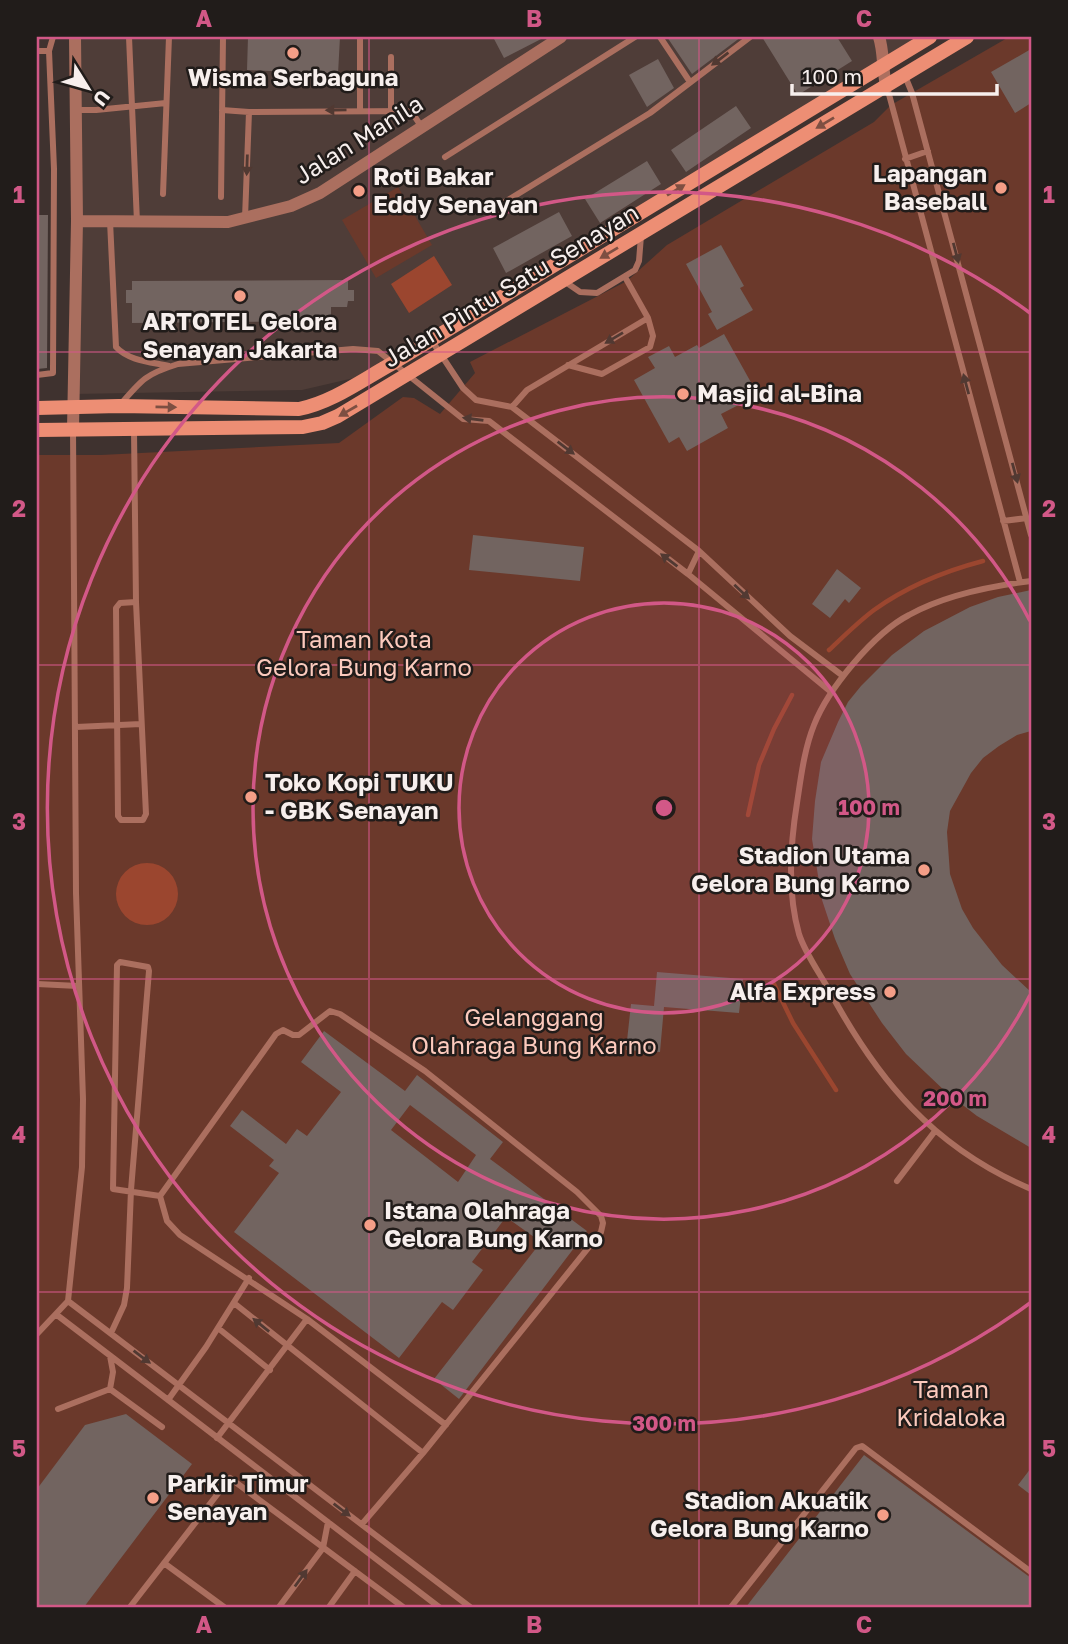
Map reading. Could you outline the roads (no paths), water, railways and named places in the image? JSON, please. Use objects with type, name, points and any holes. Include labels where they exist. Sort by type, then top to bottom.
[{"type":"main road","name":"Jalan Pintu Satu Senayan","points":[[37,430],[303,427],[322,423],[407,376],[967,37]]},
{"type":"main road","name":"Jalan Pintu Satu Senayan","points":[[37,408],[119,406],[299,409],[332,398],[924,40]]},
{"type":"main road","points":[[924,40],[916,52],[924,62]]},
{"type":"street","points":[[73,429],[77,221],[75,37]]},
{"type":"street","name":"Jalan Manila","points":[[77,221],[228,222],[291,206],[320,193],[544,41],[561,37]]},
{"type":"street","points":[[880,41],[896,58],[904,75]]},
{"type":"street","points":[[880,41],[881,66],[886,85]]},
{"type":"lane","points":[[37,375],[53,373],[54,169],[49,51],[52,37]]},
{"type":"lane","points":[[129,37],[137,222]]},
{"type":"lane","points":[[163,194],[169,37]]},
{"type":"lane","points":[[221,197],[223,37]]},
{"type":"lane","points":[[360,37],[360,110]]},
{"type":"lane","points":[[445,157],[635,37]]},
{"type":"lane","points":[[660,37],[690,82]]},
{"type":"lane","points":[[503,203],[650,113],[750,37]]},
{"type":"lane","points":[[37,51],[49,51]]},
{"type":"lane","points":[[391,57],[391,111]]},
{"type":"lane","points":[[904,75],[912,93],[1031,535]]},
{"type":"lane","points":[[886,85],[1020,582]]},
{"type":"lane","points":[[74,110],[166,103]]},
{"type":"lane","points":[[222,110],[411,111],[421,126]]},
{"type":"lane","points":[[245,219],[249,112]]},
{"type":"lane","points":[[905,159],[928,152]]},
{"type":"lane","points":[[110,221],[116,346],[121,352],[136,359],[171,366]]},
{"type":"lane","points":[[564,281],[580,292],[597,293],[625,277],[635,270],[639,261],[641,234]]},
{"type":"lane","points":[[568,365],[602,374],[650,347],[653,336],[648,317],[625,277]]},
{"type":"lane","points":[[512,407],[527,390],[648,317]]},
{"type":"lane","points":[[431,340],[463,387],[476,400],[512,407],[699,551],[790,636],[843,676]]},
{"type":"lane","points":[[119,406],[144,378],[154,371],[171,366],[353,349],[377,351],[463,419],[489,421],[688,574],[831,692]]},
{"type":"lane","points":[[37,1334],[68,1301],[82,1167],[73,429]]},
{"type":"lane","points":[[134,429],[135,602],[146,814],[143,820],[121,820],[118,816],[116,608],[120,603],[135,602]]},
{"type":"lane","points":[[1003,521],[1027,518]]},
{"type":"lane","points":[[688,574],[699,551]]},
{"type":"lane","points":[[1031,581],[937,602],[907,616],[874,643],[843,676],[814,724],[805,755],[793,829],[791,898],[800,937],[848,1027],[869,1059],[908,1106],[972,1160],[1031,1189]]},
{"type":"lane","points":[[778,650],[790,636]]},
{"type":"lane","points":[[76,727],[141,724]]},
{"type":"lane","points":[[110,1333],[126,1297],[131,1190],[149,971],[148,967],[120,962],[117,965],[113,1189],[131,1190],[160,1196]]},
{"type":"lane","points":[[37,984],[78,986]]},
{"type":"lane","points":[[160,1196],[276,1034],[283,1030],[299,1035],[330,1011],[340,1014],[425,1071],[519,1144],[595,1209],[603,1223],[601,1232],[424,1453],[362,1524]]},
{"type":"lane","points":[[897,1181],[936,1131]]},
{"type":"lane","points":[[160,1196],[167,1221],[180,1235],[307,1319],[446,1425]]},
{"type":"lane","points":[[168,1400],[180,1386],[248,1278]]},
{"type":"lane","points":[[68,1301],[470,1607]]},
{"type":"lane","points":[[234,1303],[424,1453]]},
{"type":"lane","points":[[57,1315],[439,1607]]},
{"type":"lane","points":[[217,1438],[307,1319]]},
{"type":"lane","points":[[218,1328],[271,1370]]},
{"type":"lane","points":[[110,1356],[113,1372],[110,1389]]},
{"type":"lane","points":[[58,1409],[110,1389]]},
{"type":"lane","points":[[110,1389],[162,1427]]},
{"type":"lane","points":[[731,1607],[856,1448],[862,1446],[1031,1572]]},
{"type":"lane","points":[[130,1607],[230,1479],[403,1607]]},
{"type":"lane","points":[[279,1607],[323,1548],[328,1522]]},
{"type":"lane","points":[[164,1563],[224,1607]]},
{"type":"lane","points":[[329,1607],[355,1572]]},
{"type":"waterway","points":[[829,650],[868,615],[899,594],[940,575],[983,561]]},
{"type":"waterway","points":[[748,815],[759,765],[792,695]]},
{"type":"waterway","points":[[774,984],[793,1023],[836,1090]]},
{"type":"place","name":"Wisma Serbaguna","points":[[293,53]]},
{"type":"place","name":"Lapangan Baseball","points":[[1001,188]]},
{"type":"place","name":"Roti Bakar Eddy Senayan","points":[[359,191]]},
{"type":"place","name":"ARTOTEL Gelora Senayan Jakarta","points":[[240,296]]},
{"type":"place","name":"Masjid al-Bina","points":[[683,394]]},
{"type":"place","name":"Toko Kopi TUKU - GBK Senayan","points":[[251,797]]},
{"type":"place","name":"Stadion Utama Gelora Bung Karno","points":[[924,870]]},
{"type":"place","name":"Alfa Express","points":[[890,992]]},
{"type":"place","name":"Istana Olahraga Gelora Bung Karno","points":[[370,1225]]},
{"type":"place","name":"Parkir Timur Senayan","points":[[153,1498]]},
{"type":"place","name":"Stadion Akuatik Gelora Bung Karno","points":[[883,1515]]},
{"type":"park label","name":"Taman Kota Gelora Bung Karno","points":[[364,654]]},
{"type":"park label","name":"Gelanggang Olahraga Bung Karno","points":[[534,1032]]},
{"type":"park label","name":"Taman Kridaloka","points":[[951,1404]]}]
